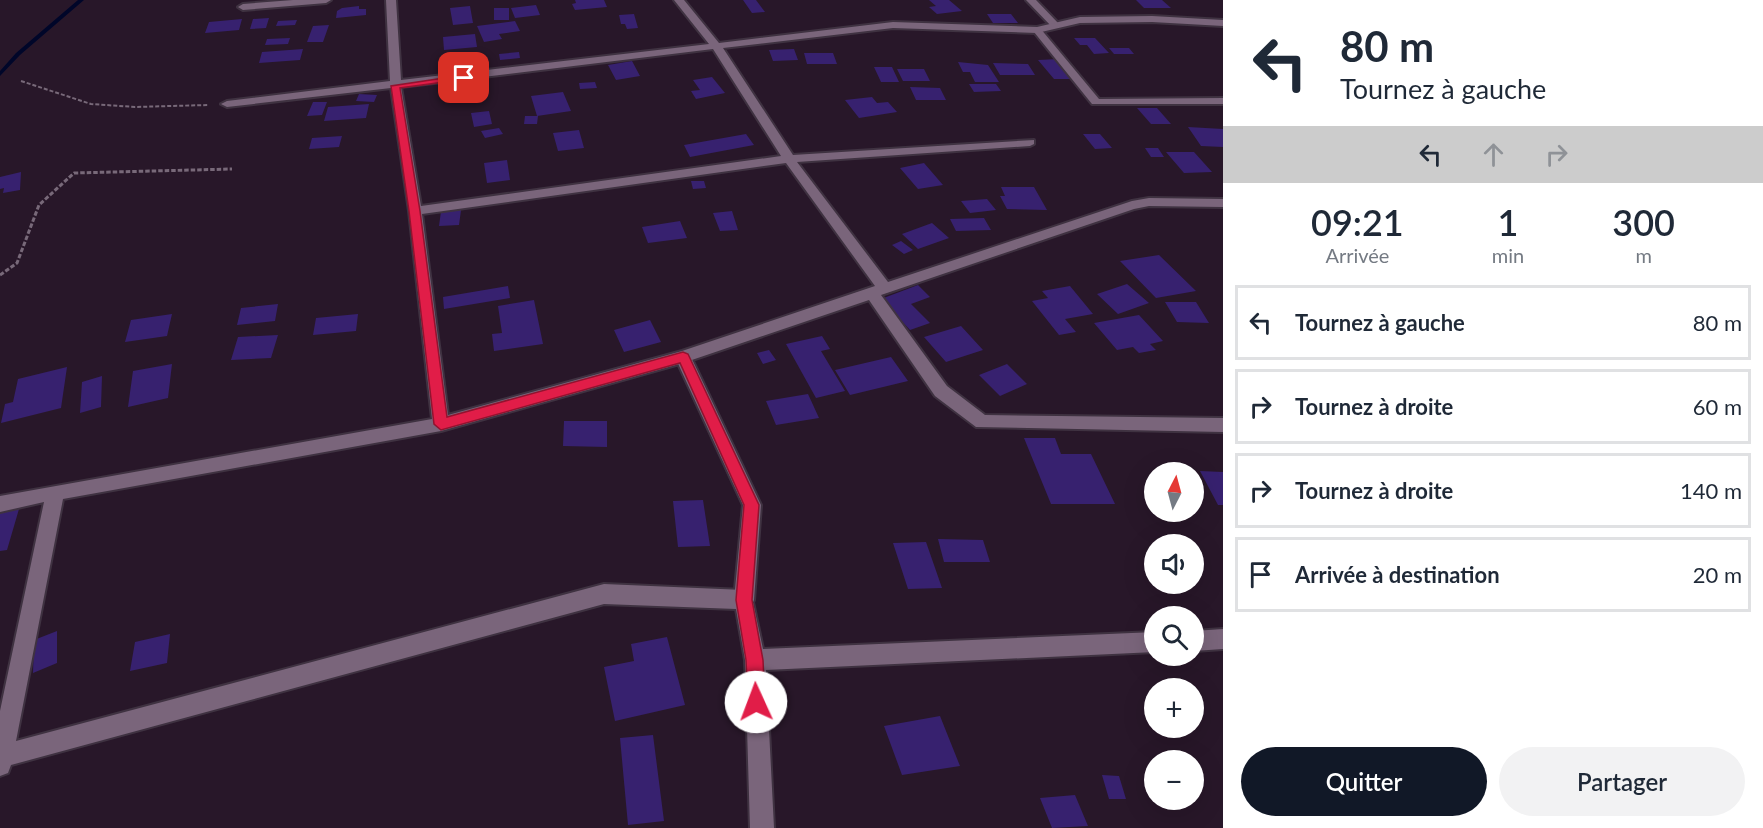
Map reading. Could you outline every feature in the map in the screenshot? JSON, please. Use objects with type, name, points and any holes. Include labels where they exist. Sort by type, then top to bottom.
[{"type":"street","points":[[243,7],[326,0]]},
{"type":"street","points":[[391,0],[396,86],[415,211],[441,424]]},
{"type":"street","points":[[679,0],[716,46],[879,292],[941,391],[982,422],[1223,425]]},
{"type":"street","points":[[1031,0],[1056,26]]},
{"type":"street","points":[[227,104],[396,86],[893,25],[1037,30],[1080,20],[1152,19],[1223,23]]},
{"type":"street","points":[[1037,30],[1096,102],[1223,101]]},
{"type":"street","points":[[415,211],[789,159],[1030,142]]},
{"type":"street","points":[[0,504],[55,492],[441,424],[683,357],[1132,205],[1149,202],[1223,203]]},
{"type":"street","points":[[683,357],[752,505],[744,600],[755,660],[762,828]]},
{"type":"street","points":[[55,492],[1,762],[604,594],[744,600]]},
{"type":"street","points":[[1204,640],[1223,639]]},
{"type":"street","points":[[755,660],[1144,642]]},
{"type":"path","points":[[21,81],[91,104],[135,107],[227,104]]},
{"type":"path","points":[[0,275],[17,263],[39,205],[74,173],[232,169]]},
{"type":"building","points":[[575,0],[604,0],[607,7],[575,10],[572,4],[576,3]]},
{"type":"building","points":[[743,0],[756,0],[765,12],[752,13]]},
{"type":"building","points":[[929,0],[949,0],[962,11],[937,14],[929,7],[936,6]]},
{"type":"building","points":[[1136,0],[1162,0],[1171,8],[1144,8]]},
{"type":"building","points":[[536,5],[540,15],[515,18],[511,8]]},
{"type":"building","points":[[359,6],[359,9],[366,9],[366,15],[336,18],[337,11],[342,8]]},
{"type":"building","points":[[470,6],[473,23],[453,25],[450,8]]},
{"type":"building","points":[[494,8],[509,8],[509,20],[494,20]]},
{"type":"building","points":[[634,14],[638,28],[627,29],[625,24],[621,24],[619,15]]},
{"type":"building","points":[[987,14],[1011,14],[1018,23],[993,23]]},
{"type":"building","points":[[269,18],[266,28],[250,29],[253,19]]},
{"type":"building","points":[[242,19],[239,30],[205,33],[209,22]]},
{"type":"building","points":[[297,20],[295,25],[276,26],[278,21]]},
{"type":"building","points":[[515,21],[520,31],[499,34],[502,39],[484,42],[477,26]]},
{"type":"building","points":[[329,25],[323,42],[307,42],[313,26]]},
{"type":"building","points":[[475,34],[477,47],[444,50],[443,37]]},
{"type":"building","points":[[290,38],[288,44],[265,45],[267,39]]},
{"type":"building","points":[[1074,38],[1095,38],[1109,53],[1094,54],[1087,45],[1080,45]]},
{"type":"building","points":[[1109,48],[1129,48],[1134,54],[1114,54]]},
{"type":"building","points":[[303,49],[300,60],[259,63],[262,52]]},
{"type":"building","points":[[794,49],[798,60],[773,61],[769,50]]},
{"type":"building","points":[[519,52],[520,58],[500,60],[499,54]]},
{"type":"building","points":[[804,53],[833,53],[837,64],[807,64]]},
{"type":"building","points":[[1059,59],[1076,79],[1054,79],[1038,60]]},
{"type":"building","points":[[632,61],[640,76],[616,80],[608,65]]},
{"type":"building","points":[[958,62],[988,65],[999,82],[975,82],[970,72],[963,72]]},
{"type":"building","points":[[993,63],[1028,64],[1035,75],[1000,75]]},
{"type":"building","points":[[874,67],[892,67],[899,82],[881,82]]},
{"type":"building","points":[[897,69],[924,69],[930,81],[903,81]]},
{"type":"building","points":[[712,77],[725,93],[696,99],[691,91],[700,90],[693,80]]},
{"type":"building","points":[[595,82],[597,88],[580,89],[579,83]]},
{"type":"building","points":[[969,84],[996,84],[1001,91],[974,92]]},
{"type":"building","points":[[910,87],[940,88],[946,100],[916,100]]},
{"type":"building","points":[[563,92],[571,111],[537,116],[531,96]]},
{"type":"building","points":[[359,94],[377,95],[374,102],[356,101]]},
{"type":"building","points":[[872,97],[877,103],[888,102],[897,112],[859,118],[845,100]]},
{"type":"building","points":[[313,102],[327,102],[322,115],[307,116]]},
{"type":"building","points":[[369,104],[366,118],[324,121],[328,107]]},
{"type":"building","points":[[1137,108],[1157,108],[1171,124],[1151,124]]},
{"type":"building","points":[[489,111],[492,124],[474,127],[471,113]]},
{"type":"building","points":[[525,116],[538,116],[537,124],[524,124]]},
{"type":"building","points":[[1188,127],[1223,129],[1223,147],[1201,146]]},
{"type":"building","points":[[499,128],[503,134],[485,138],[481,131]]},
{"type":"building","points":[[579,130],[584,148],[558,151],[553,133]]},
{"type":"building","points":[[746,134],[754,145],[690,157],[684,145]]},
{"type":"building","points":[[1083,134],[1100,134],[1112,148],[1095,149]]},
{"type":"building","points":[[342,136],[339,147],[309,149],[312,138]]},
{"type":"building","points":[[1145,148],[1158,148],[1164,157],[1151,157]]},
{"type":"building","points":[[1166,152],[1194,152],[1212,172],[1184,173]]},
{"type":"building","points":[[507,160],[510,180],[487,183],[484,163]]},
{"type":"building","points":[[924,163],[943,185],[918,189],[900,168]]},
{"type":"building","points":[[21,172],[20,190],[3,193],[4,188],[0,189],[0,177]]},
{"type":"building","points":[[691,181],[704,181],[706,188],[693,189]]},
{"type":"building","points":[[1001,187],[1034,187],[1047,210],[1007,209],[1000,196],[1005,196]]},
{"type":"building","points":[[987,199],[996,210],[970,213],[961,201]]},
{"type":"building","points":[[462,203],[459,225],[439,226],[442,204]]},
{"type":"building","points":[[732,211],[738,230],[720,231],[713,213]]},
{"type":"building","points":[[984,218],[991,230],[956,231],[950,219]]},
{"type":"building","points":[[680,221],[687,238],[648,243],[642,227]]},
{"type":"building","points":[[932,223],[949,238],[918,249],[902,234]]},
{"type":"building","points":[[901,241],[913,250],[904,254],[892,245]]},
{"type":"building","points":[[1159,255],[1196,291],[1156,298],[1120,261]]},
{"type":"building","points":[[1127,284],[1149,303],[1118,314],[1097,294]]},
{"type":"building","points":[[918,285],[930,297],[911,304],[930,323],[910,330],[881,299]]},
{"type":"building","points":[[508,286],[510,298],[444,309],[443,297]]},
{"type":"building","points":[[1070,286],[1093,314],[1065,319],[1076,332],[1059,335],[1032,301],[1048,298],[1042,291]]},
{"type":"building","points":[[534,300],[543,344],[494,351],[492,334],[502,333],[498,306]]},
{"type":"building","points":[[1165,302],[1196,302],[1209,323],[1177,322]]},
{"type":"building","points":[[278,304],[275,321],[237,325],[241,308]]},
{"type":"building","points":[[172,314],[167,336],[125,342],[131,320]]},
{"type":"building","points":[[358,314],[356,331],[313,335],[316,318]]},
{"type":"building","points":[[1139,315],[1163,341],[1150,344],[1156,350],[1139,353],[1133,347],[1117,350],[1094,323]]},
{"type":"building","points":[[650,320],[661,342],[624,352],[614,330]]},
{"type":"building","points":[[961,326],[983,350],[946,362],[924,337]]},
{"type":"building","points":[[278,335],[271,358],[231,360],[238,337]]},
{"type":"building","points":[[822,336],[830,349],[821,351],[845,391],[816,398],[786,344]]},
{"type":"building","points":[[769,350],[776,360],[763,364],[757,353]]},
{"type":"building","points":[[891,357],[908,381],[850,395],[835,370]]},
{"type":"building","points":[[172,364],[168,398],[128,407],[133,371]]},
{"type":"building","points":[[1007,364],[1027,384],[1000,396],[979,375]]},
{"type":"building","points":[[67,367],[61,408],[1,423],[5,404],[13,402],[18,379]]},
{"type":"building","points":[[102,376],[101,407],[80,413],[82,382]]},
{"type":"building","points":[[808,394],[819,418],[776,425],[766,401]]},
{"type":"building","points":[[564,421],[607,421],[607,447],[563,446]]},
{"type":"building","points":[[1024,438],[1055,438],[1061,454],[1091,454],[1115,504],[1051,504]]},
{"type":"building","points":[[1204,471],[1223,472],[1223,505],[1218,505],[1204,479]]},
{"type":"building","points":[[703,500],[710,546],[678,547],[673,501]]},
{"type":"building","points":[[19,509],[7,550],[0,551],[0,513]]},
{"type":"building","points":[[938,539],[983,540],[990,562],[944,562]]},
{"type":"building","points":[[926,542],[942,588],[908,589],[893,543]]},
{"type":"building","points":[[57,631],[57,663],[33,673],[34,640]]},
{"type":"building","points":[[170,634],[167,663],[130,671],[135,642]]},
{"type":"building","points":[[667,637],[685,705],[615,721],[604,667],[634,661],[631,644]]},
{"type":"building","points":[[940,716],[960,766],[902,775],[884,726]]},
{"type":"building","points":[[653,735],[664,821],[628,825],[620,738]]},
{"type":"building","points":[[1102,775],[1119,776],[1126,799],[1109,799]]},
{"type":"building","points":[[1075,795],[1088,826],[1052,828],[1040,798]]},
{"type":"waterway","points":[[0,74],[18,54],[81,0]]},
{"type":"route","points":[[464,78],[396,86],[415,211],[441,424],[683,357],[752,505],[744,600],[755,660],[756,702]]}]
